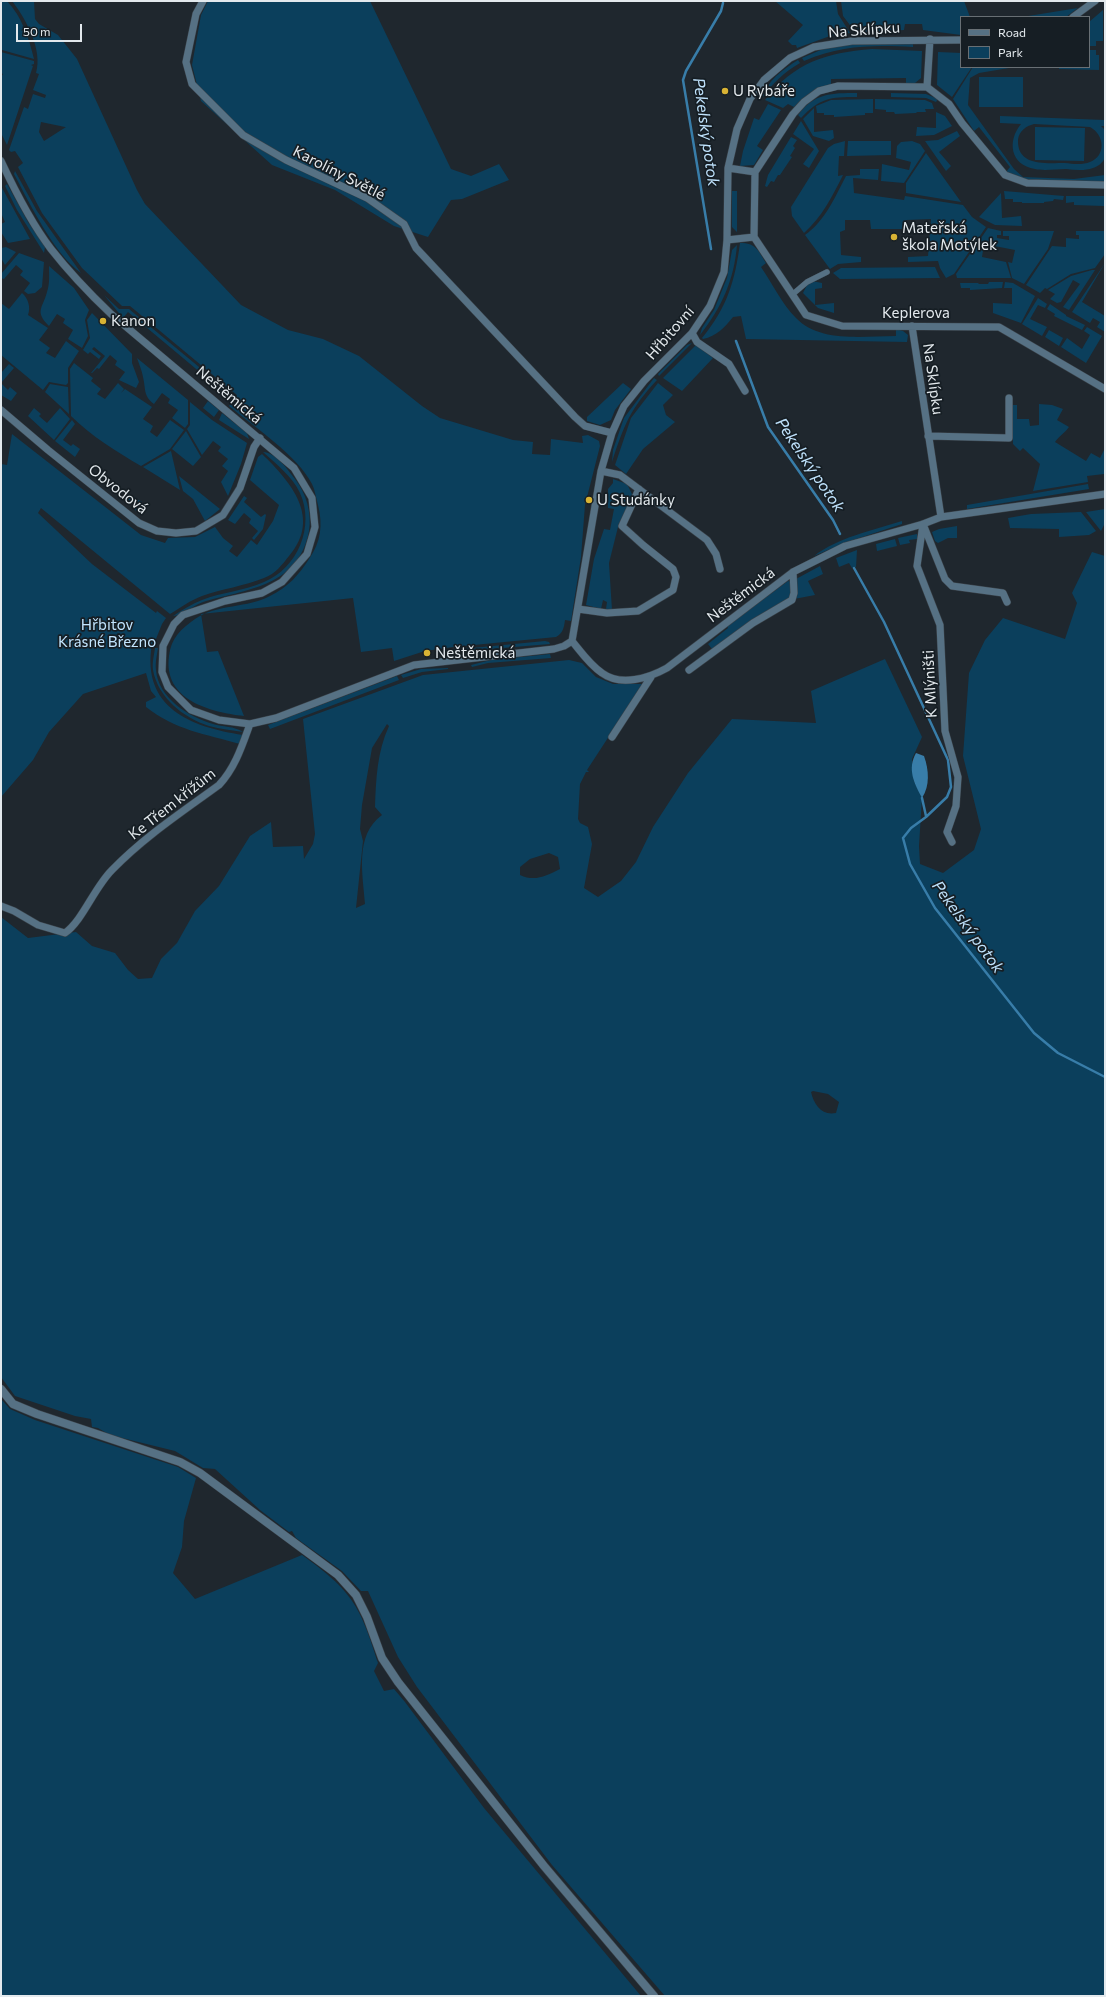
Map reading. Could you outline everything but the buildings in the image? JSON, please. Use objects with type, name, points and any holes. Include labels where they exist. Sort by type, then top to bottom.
[{"type":"street","name":"Karolíny Světlé","points":[[202,1],[196,14],[186,62],[192,84],[243,135],[286,160],[367,198],[404,224],[416,248],[575,417],[585,426],[612,433]]},
{"type":"street","points":[[1085,1],[1094,2]]},
{"type":"street","points":[[1074,16],[1094,2]]},
{"type":"street","points":[[927,87],[930,39]]},
{"type":"street","name":"Na Sklípku","points":[[737,129],[750,99],[764,80],[790,58],[814,47],[852,40],[960,40]]},
{"type":"street","points":[[727,240],[754,237],[755,172],[793,114],[804,102],[819,92],[838,86],[927,87],[949,104],[962,123],[1004,175],[1027,183],[1105,185]]},
{"type":"street","name":"Hřbitovní","points":[[572,641],[601,471],[612,433],[624,406],[644,381],[692,333],[710,306],[724,272],[727,240],[728,168],[737,129]]},
{"type":"street","name":"Neštěmická","points":[[1,161],[16,192],[50,248],[95,299],[294,468],[312,498],[315,527],[306,554],[282,582],[262,593],[225,601],[184,615],[174,624],[163,646],[162,672],[168,687],[191,710],[219,720],[250,724],[276,718],[414,665],[554,649],[564,646],[572,641],[602,674],[620,680],[650,677],[667,668],[793,572],[845,546],[923,524],[941,517],[1105,494]]},
{"type":"street","points":[[728,168],[755,172]]},
{"type":"street","name":"Keplerova","points":[[754,237],[806,315],[842,326],[999,327],[1105,389]]},
{"type":"street","points":[[792,294],[807,282],[828,272]]},
{"type":"street","name":"Na Sklípku","points":[[912,326],[941,517]]},
{"type":"street","points":[[692,333],[697,342],[729,364],[745,391]]},
{"type":"street","name":"Na Sklípku","points":[[928,436],[1009,438],[1009,398]]},
{"type":"street","name":"Obvodová","points":[[1,410],[139,523],[157,531],[176,533],[196,531],[223,516],[240,488],[254,447],[260,438]]},
{"type":"street","points":[[601,471],[620,475],[708,540],[716,554],[720,569]]},
{"type":"street","points":[[578,609],[607,614],[638,611],[672,590],[676,577],[673,569],[622,526],[639,489]]},
{"type":"street","points":[[923,524],[945,579],[952,586],[1003,593],[1007,602]]},
{"type":"street","name":"K Mlýništi","points":[[923,524],[917,566],[940,626],[945,731],[958,777],[956,806],[947,832],[952,842]]},
{"type":"street","points":[[689,670],[753,623],[792,600],[794,593],[793,572]]},
{"type":"street","points":[[612,737],[650,677]]},
{"type":"street","name":"Ke Třem křížům","points":[[1,906],[14,911],[38,925],[65,933],[72,927],[96,889],[111,871],[152,834],[219,786],[228,776],[242,747],[250,724]]},
{"type":"street","points":[[1,1389],[14,1404],[37,1414],[180,1462],[200,1473],[338,1575],[356,1595],[368,1617],[382,1658],[398,1682],[544,1866],[654,1996]]},
{"type":"green space","points":[[1,1],[7,1],[21,21],[30,43],[34,59],[2,50],[1,52]]},
{"type":"green space","points":[[12,1],[34,1],[35,19],[39,24],[58,35],[77,59],[137,190],[145,204],[241,305],[288,330],[323,339],[359,356],[422,406],[440,418],[513,440],[533,442],[532,454],[550,455],[551,439],[583,443],[582,436],[588,435],[599,441],[600,446],[585,505],[581,557],[571,621],[565,620],[563,630],[560,634],[556,637],[425,651],[394,661],[392,648],[361,652],[353,598],[205,614],[222,608],[262,600],[288,585],[297,575],[313,553],[320,533],[320,512],[314,489],[305,473],[286,452],[229,406],[237,395],[130,306],[122,306],[82,268],[42,213],[18,167],[23,163],[15,151],[11,152],[9,150],[24,107],[28,109],[33,94],[45,98],[46,95],[33,90],[39,74],[36,73],[38,64],[35,45],[28,26]],"holes":[[[41,122],[66,127],[44,141],[39,132]]]},
{"type":"green space","points":[[208,1],[370,1],[451,169],[471,176],[499,164],[509,180],[462,199],[451,200],[428,237],[394,226],[335,190],[272,165],[201,101],[192,65],[201,15]]},
{"type":"green space","points":[[775,1],[836,1],[838,14],[850,33],[830,36],[797,48],[796,45],[792,45],[788,41],[803,25]]},
{"type":"green space","points":[[841,1],[964,1],[970,16],[960,16],[960,35],[923,30],[922,24],[905,24],[904,30],[856,33],[843,16]]},
{"type":"green space","points":[[1078,8],[1067,16],[1028,16]]},
{"type":"green space","points":[[1103,10],[1103,41],[1096,41],[1096,46],[1090,46],[1090,21]]},
{"type":"green space","points":[[851,43],[913,44],[913,47],[858,47],[832,52],[804,61],[802,58],[823,49]]},
{"type":"green space","points":[[872,49],[922,51],[921,78],[915,83],[906,83],[906,78],[831,79],[831,85],[820,88],[811,93],[794,107],[788,104],[783,108],[765,100],[776,87],[788,77],[800,68],[812,62],[840,53]]},
{"type":"green space","points":[[1090,50],[1096,50],[1096,55],[1099,55],[1099,70],[1059,69],[1090,68]]},
{"type":"green space","points":[[1,52],[34,61],[34,64],[31,65],[33,66],[7,145],[1,133],[1,77],[3,74],[1,73]]},
{"type":"green space","points":[[938,52],[960,53],[960,68],[971,68],[952,97],[937,85]]},
{"type":"green space","points":[[798,60],[800,63],[779,79],[762,98],[768,86],[776,76]]},
{"type":"green space","points":[[972,68],[1009,68],[979,73],[970,78],[968,105],[1014,169],[1023,177],[1074,179],[1105,175],[1105,182],[1030,180],[1020,178],[1006,172],[1010,167],[979,127],[974,131],[953,99]]},
{"type":"green space","points":[[979,77],[1023,77],[1023,107],[979,107]]},
{"type":"green space","points":[[839,93],[857,93],[857,97],[840,97],[826,100],[814,106],[801,118],[798,115],[810,102],[817,98]]},
{"type":"green space","points":[[891,93],[926,94],[938,99],[936,102],[926,98],[891,97]]},
{"type":"green space","points":[[873,99],[873,113],[865,113],[865,115],[834,117],[834,115],[817,113],[816,106],[831,100]]},
{"type":"green space","points":[[875,99],[925,100],[932,103],[934,109],[925,109],[926,112],[895,114],[894,112],[886,112],[886,110],[875,109]]},
{"type":"green space","points":[[768,104],[781,110],[757,146],[763,150],[754,165],[740,166],[743,151],[754,118],[759,120]]},
{"type":"green space","points":[[814,108],[814,132],[833,130],[834,138],[829,141],[813,136],[803,119]]},
{"type":"green space","points":[[936,112],[945,116],[952,126],[934,135],[916,136],[917,127],[936,128]]},
{"type":"green space","points":[[1000,116],[1105,120],[1105,126],[1101,126],[1105,130],[1105,158],[1099,165],[1087,170],[1042,170],[1027,167],[1020,163],[1013,151],[1014,138],[1021,124],[1000,123]],"holes":[[[1034,124],[1090,127],[1099,135],[1102,145],[1099,155],[1087,163],[1034,162],[1022,155],[1019,149],[1018,140],[1020,134],[1023,129]]]},
{"type":"green space","points":[[801,121],[819,151],[809,168],[803,164],[814,149],[793,134]]},
{"type":"green space","points":[[1035,127],[1085,128],[1084,161],[1035,160]]},
{"type":"green space","points":[[957,131],[960,136],[939,152],[951,166],[946,171],[925,141],[938,140]]},
{"type":"green space","points":[[791,137],[797,140],[793,146],[795,148],[790,156],[792,157],[774,182],[771,181],[767,187],[765,186],[768,175]]},
{"type":"green space","points":[[845,141],[844,156],[839,156],[838,176],[843,175],[831,199],[816,220],[804,233],[792,216],[791,207],[828,148],[834,144]]},
{"type":"green space","points":[[848,141],[891,141],[891,155],[847,156]]},
{"type":"green space","points":[[912,141],[920,144],[925,151],[904,183],[881,181],[882,164],[909,170],[911,162],[896,158],[897,146],[901,142]]},
{"type":"green space","points":[[926,153],[961,202],[906,193],[906,183]]},
{"type":"green space","points":[[860,169],[879,169],[878,180],[853,178],[854,193],[904,200],[905,196],[963,205],[972,217],[986,227],[954,274],[946,278],[938,261],[908,262],[908,257],[928,256],[931,219],[906,220],[905,229],[871,229],[870,220],[845,220],[845,230],[840,232],[841,255],[861,257],[861,262],[838,264],[830,269],[805,235],[824,216],[846,176],[860,175]]},
{"type":"green space","points":[[15,171],[37,211],[81,273],[61,254],[43,228],[14,174]]},
{"type":"green space","points":[[7,184],[28,222],[45,247],[44,253],[17,210],[5,186]]},
{"type":"green space","points":[[1,186],[30,239],[8,243],[1,232],[1,224],[5,222],[1,213]]},
{"type":"green space","points":[[732,191],[737,191],[737,232],[732,227]]},
{"type":"green space","points":[[1004,191],[1064,196],[1063,200],[1054,199],[1053,201],[1044,203],[1022,203],[1013,202],[1013,199],[1005,199]]},
{"type":"green space","points":[[1001,193],[1002,218],[1021,216],[1022,226],[995,225],[979,217]]},
{"type":"green space","points":[[1066,196],[1105,196],[1104,206],[1074,205],[1074,202],[1066,203]]},
{"type":"green space","points":[[988,228],[1001,231],[1001,235],[997,235],[997,238],[1009,240],[1009,236],[1003,236],[1003,231],[1054,231],[1048,249],[1024,284],[1012,278],[1008,262],[1012,263],[1015,250],[984,244],[982,257],[1006,262],[1011,278],[957,278],[956,274]]},
{"type":"green space","points":[[1076,231],[1105,231],[1105,254],[1095,268],[1071,274],[1047,289],[1045,288],[1040,293],[1026,285],[1052,246],[1066,247],[1066,238],[1079,239],[1079,235],[1076,235]]},
{"type":"green space","points":[[740,243],[750,244],[756,248],[766,263],[761,267],[777,293],[796,318],[806,326],[829,335],[856,337],[896,336],[896,329],[903,331],[908,335],[907,342],[746,339],[741,316],[733,317],[720,331],[703,339],[702,338],[711,327],[724,305],[732,282]]},
{"type":"green space","points":[[737,245],[733,270],[726,293],[715,314],[700,335],[702,328],[714,310],[727,278],[732,250]]},
{"type":"green space","points":[[6,247],[16,252],[5,265],[1,258],[1,248]]},
{"type":"green space","points":[[19,253],[44,262],[42,287],[35,293],[28,294],[24,291],[30,283],[20,275],[23,271],[16,265],[4,279],[1,278],[1,274]]},
{"type":"green space","points":[[1105,263],[1082,302],[1105,316],[1105,332],[1097,327],[1100,322],[1093,318],[1090,323],[1072,312]]},
{"type":"green space","points":[[49,266],[74,288],[89,310],[85,320],[88,336],[82,348],[68,339],[73,330],[63,323],[65,319],[57,314],[49,326],[42,317],[41,309],[49,285]]},
{"type":"green space","points":[[935,267],[940,278],[840,279],[833,273],[841,268]]},
{"type":"green space","points":[[1095,270],[1069,310],[1063,307],[1080,284],[1073,280],[1061,302],[1057,303],[1050,299],[1055,294],[1048,290],[1071,276]]},
{"type":"green space","points":[[812,281],[822,283],[822,288],[815,289],[815,305],[803,293],[807,285]]},
{"type":"green space","points":[[989,282],[1003,282],[1002,288],[970,290],[970,288],[961,288],[960,283],[988,284]]},
{"type":"green space","points":[[1005,282],[1013,283],[1035,296],[1021,323],[993,313],[993,303],[1012,304],[1012,288],[1004,288]]},
{"type":"green space","points":[[22,293],[26,297],[28,303],[28,315],[48,328],[39,340],[50,348],[46,353],[55,358],[66,341],[79,351],[68,368],[68,383],[66,385],[49,382],[43,390],[1,355],[1,303],[9,309]]},
{"type":"green space","points":[[104,295],[119,309],[129,309],[234,396],[232,399],[128,312],[123,318]]},
{"type":"green space","points":[[1038,298],[1047,304],[1045,308],[1038,305],[1030,319],[1047,327],[1042,336],[1022,324]]},
{"type":"green space","points":[[834,303],[834,313],[818,308],[815,305]]},
{"type":"green space","points":[[1050,304],[1066,316],[1085,325],[1082,330],[1054,316],[1055,314],[1047,309]]},
{"type":"green space","points":[[92,313],[132,354],[132,363],[139,382],[136,388],[119,380],[125,372],[115,365],[117,361],[110,355],[99,369],[97,368],[91,373],[105,356],[94,347],[92,349],[101,356],[99,359],[90,352],[88,354],[83,350],[90,338],[87,320]]},
{"type":"green space","points":[[1087,327],[1102,336],[1086,363],[1061,347],[1067,338],[1082,349],[1090,335],[1084,331]]},
{"type":"green space","points":[[1049,330],[1063,338],[1059,346],[1045,337]]},
{"type":"green space","points":[[692,343],[659,376],[658,374],[687,345]]},
{"type":"green space","points":[[696,345],[713,358],[682,391],[663,378]]},
{"type":"green space","points":[[137,358],[188,400],[188,424],[185,428],[172,418],[178,410],[168,403],[170,399],[162,393],[154,404],[150,401],[146,395],[142,372]]},
{"type":"green space","points":[[74,363],[93,378],[91,381],[101,389],[97,394],[105,399],[118,383],[124,389],[121,393],[125,389],[152,407],[143,419],[153,426],[150,432],[157,437],[170,420],[184,430],[170,449],[141,466],[104,443],[71,416],[70,369]]},
{"type":"green space","points":[[9,364],[14,368],[1,383],[1,373]]},
{"type":"green space","points":[[654,378],[657,380],[640,400],[624,427],[612,462],[613,450],[624,418]]},
{"type":"green space","points":[[1,383],[8,390],[10,387],[17,393],[11,401],[1,395]]},
{"type":"green space","points":[[623,383],[631,389],[615,410],[611,420],[600,425],[587,421],[587,417]]},
{"type":"green space","points":[[658,383],[673,395],[663,405],[666,415],[675,422],[643,449],[626,474],[615,465],[631,418]]},
{"type":"green space","points":[[50,384],[68,387],[69,414],[45,392]]},
{"type":"green space","points":[[208,401],[219,410],[214,417],[203,408]]},
{"type":"green space","points":[[190,402],[212,420],[247,443],[241,464],[228,496],[221,482],[228,471],[222,466],[228,459],[218,451],[221,447],[213,441],[202,455],[187,429],[190,425]]},
{"type":"green space","points":[[1039,404],[1052,405],[1063,409],[1057,420],[1069,427],[1055,442],[1086,461],[1091,453],[1100,458],[1105,448],[1105,478],[1104,474],[1087,476],[1088,482],[1033,491],[1040,464],[1023,448],[1020,451],[1013,444],[1012,405],[1017,405],[1017,419],[1029,419],[1030,426],[1039,425]]},
{"type":"green space","points":[[34,408],[41,414],[39,416],[47,423],[60,408],[70,419],[54,440],[28,416]]},
{"type":"green space","points":[[222,413],[247,433],[249,439],[219,420]]},
{"type":"green space","points":[[72,420],[75,424],[63,440],[71,446],[73,444],[80,449],[75,457],[55,441]]},
{"type":"green space","points":[[186,431],[201,457],[193,466],[172,449]]},
{"type":"green space","name":"Hřbitov Krásné Březno","points":[[12,434],[141,535],[165,543],[168,538],[195,537],[215,527],[223,538],[233,546],[229,551],[237,557],[251,540],[257,545],[273,521],[279,505],[250,480],[258,457],[262,454],[283,476],[299,501],[303,514],[303,528],[299,542],[284,563],[275,572],[268,576],[256,581],[202,596],[170,614],[41,508],[38,513],[92,564],[156,613],[157,611],[166,618],[154,644],[152,644],[151,666],[154,684],[162,699],[188,720],[205,726],[243,735],[240,744],[179,726],[157,715],[146,707],[146,702],[156,697],[151,691],[146,673],[83,694],[49,732],[33,760],[1,797],[1,464],[7,465]]},
{"type":"green space","points":[[171,451],[180,490],[143,467]]},
{"type":"green space","points":[[263,452],[273,455],[281,462],[299,485],[305,497],[309,510],[310,524],[304,549],[295,563],[284,574],[270,582],[239,593],[206,601],[173,616],[202,600],[264,582],[276,576],[286,567],[294,556],[300,545],[304,532],[304,506],[300,493],[293,481]]},
{"type":"green space","points":[[179,476],[220,509],[205,521],[193,499],[183,491]]},
{"type":"green space","points":[[613,479],[627,484],[632,494],[624,523],[619,523],[609,563],[612,610],[606,609],[607,602],[603,600],[601,609],[586,605],[594,559],[604,529],[610,530],[614,509],[608,508],[608,489],[613,483]]},
{"type":"green space","points":[[1088,484],[1089,489],[967,509],[967,505]]},
{"type":"green space","points":[[123,491],[142,502],[136,511]]},
{"type":"green space","points":[[244,496],[247,498],[244,502],[261,517],[265,514],[266,515],[263,529],[254,540],[252,538],[258,531],[249,523],[251,519],[244,513],[235,524],[228,520]]},
{"type":"green space","points":[[1105,509],[1105,523],[1101,531],[1086,512]]},
{"type":"green space","points":[[1081,512],[1096,531],[1089,535],[1059,537],[1059,529],[1010,528],[1008,518],[1031,514]]},
{"type":"green space","points":[[902,521],[902,524],[847,542],[814,556],[824,549],[845,539]]},
{"type":"green space","points":[[957,526],[957,538],[948,538],[938,543],[935,541],[932,532],[939,529]]},
{"type":"green space","points":[[917,534],[917,539],[909,540],[910,543],[900,545],[898,538]]},
{"type":"green space","points":[[895,539],[897,546],[877,551],[876,544]]},
{"type":"green space","points":[[857,550],[856,567],[852,568],[849,563],[839,567],[836,558]]},
{"type":"green space","points":[[1092,552],[1105,556],[1105,1996],[665,1996],[552,1865],[417,1687],[398,1657],[368,1591],[361,1591],[342,1571],[296,1538],[292,1531],[289,1532],[260,1510],[215,1469],[203,1468],[175,1451],[110,1435],[98,1428],[92,1427],[91,1419],[75,1416],[15,1396],[1,1377],[1,917],[28,938],[76,932],[92,946],[115,953],[128,970],[138,979],[152,978],[161,959],[177,943],[195,911],[219,886],[250,836],[271,822],[273,847],[303,846],[304,859],[313,844],[315,834],[303,719],[423,675],[569,660],[582,663],[596,677],[613,684],[643,684],[587,770],[589,772],[586,772],[580,784],[578,819],[580,823],[588,827],[592,844],[584,888],[598,897],[621,881],[636,862],[653,827],[688,773],[732,719],[816,723],[811,691],[885,659],[922,737],[912,759],[914,781],[922,798],[919,846],[920,864],[943,873],[974,850],[981,829],[963,756],[969,673],[985,640],[1003,618],[1065,639],[1077,603],[1072,593]],"holes":[[[387,724],[389,726],[382,746],[376,786],[375,807],[382,815],[373,823],[367,833],[362,856],[365,904],[356,908],[363,841],[360,829],[362,805],[372,748]],[[549,853],[558,857],[560,869],[545,876],[536,878],[520,875],[520,867],[530,859]],[[813,1091],[828,1094],[839,1102],[836,1113],[827,1113],[819,1108],[814,1101],[811,1092]]]},
{"type":"green space","points":[[820,566],[823,574],[808,581],[815,595],[794,599],[796,579]]},
{"type":"green space","points":[[788,581],[791,582],[792,592],[790,598],[750,622],[712,649],[708,644],[728,628],[727,626]]},
{"type":"green space","points":[[201,615],[207,652],[218,651],[244,716],[204,707],[181,693],[173,683],[169,671],[169,656],[172,644],[181,630]]},
{"type":"green space","points":[[545,641],[549,642],[550,644],[478,650],[451,650]]},
{"type":"green space","points":[[155,648],[158,648],[156,670],[158,680],[162,689],[176,705],[194,717],[243,732],[209,726],[190,718],[174,706],[166,698],[156,680],[153,670]]},
{"type":"green space","points":[[550,654],[551,658],[488,663],[472,667],[471,665],[491,660]]},
{"type":"green space","points":[[448,668],[422,672],[403,678],[401,675],[421,669]]},
{"type":"green space","points":[[397,676],[399,680],[270,729],[268,725]]},
{"type":"green space","points":[[1,1399],[10,1409],[35,1420],[178,1467],[196,1478],[184,1521],[182,1547],[173,1573],[195,1599],[302,1555],[332,1579],[352,1601],[366,1627],[378,1663],[374,1671],[384,1691],[394,1689],[405,1702],[484,1808],[641,1996],[1,1996]]},
{"type":"shaded area","points":[[916,753],[924,756],[928,772],[925,793],[922,798],[916,787],[912,770],[913,759]]},
{"type":"waterway","name":"Pekelský potok","points":[[711,249],[683,80],[686,71],[721,11],[723,3]]},
{"type":"waterway","name":"Pekelský potok","points":[[736,341],[768,427],[833,520],[840,534]]},
{"type":"waterway","name":"Pekelský potok","points":[[854,568],[884,622],[948,760],[951,787],[947,797],[926,817],[911,828],[903,838],[910,864],[935,908],[1034,1033],[1058,1053],[1105,1077]]},
{"type":"waterway","points":[[922,798],[926,816]]},
{"type":"place","name":"U Rybáře","points":[[725,91]]},
{"type":"place","name":"Mateřská škola Motýlek","points":[[894,237]]},
{"type":"place","name":"Kanon","points":[[103,321]]},
{"type":"place","name":"U Studánky","points":[[589,500]]},
{"type":"place","name":"Neštěmická","points":[[427,653]]}]
